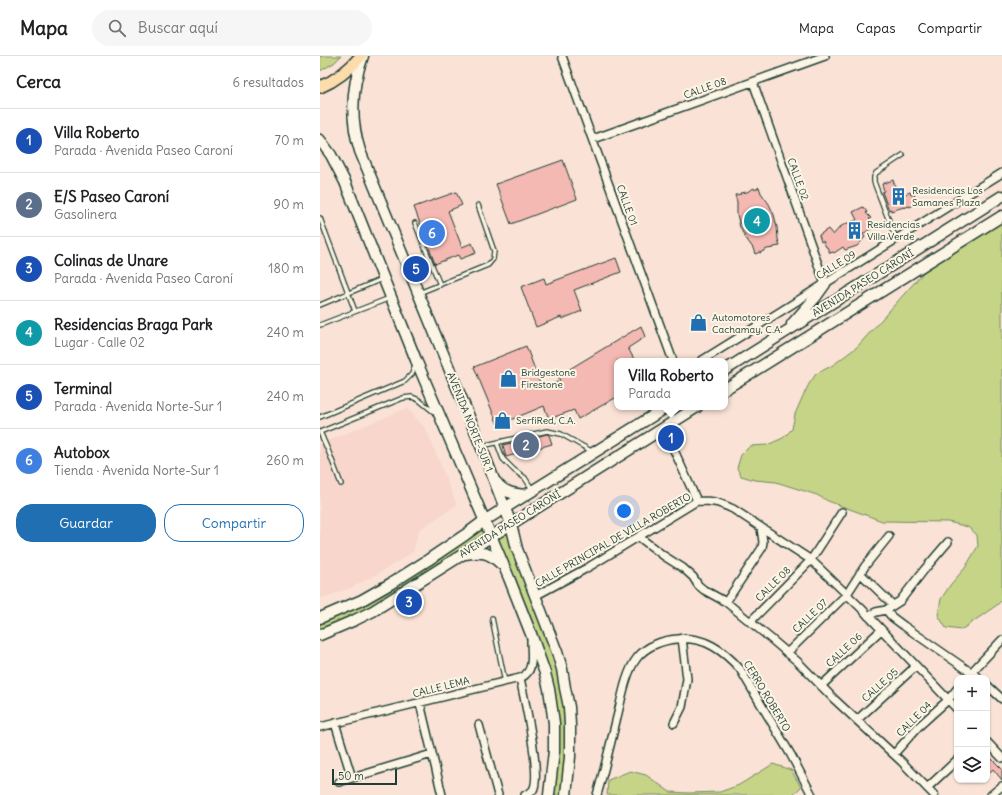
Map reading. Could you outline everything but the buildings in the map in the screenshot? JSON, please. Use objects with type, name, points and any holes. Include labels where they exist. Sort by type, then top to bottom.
[{"type":"main road","points":[[320,87],[336,79],[362,56]]},
{"type":"main road","name":"AVENIDA NORTE-SUR 1","points":[[362,56],[355,81],[353,97],[356,140],[493,479],[510,524],[517,549],[536,596],[562,669],[569,707],[570,725],[570,749],[566,795]]},
{"type":"main road","points":[[320,140],[331,155],[345,182],[416,360],[531,634],[545,673],[554,723],[554,751],[549,795]]},
{"type":"main road","name":"AVENIDA PASEO CARONÍ","points":[[728,368],[1002,196]]},
{"type":"main road","name":"AVENIDA PASEO CARONÍ","points":[[728,387],[1002,216]]},
{"type":"main road","points":[[785,332],[805,310],[825,284]]},
{"type":"main road","name":"AVENIDA PASEO CARONÍ","points":[[320,618],[362,600],[390,584],[428,560],[484,521],[662,410]]},
{"type":"main road","name":"AVENIDA PASEO CARONÍ","points":[[320,635],[374,611],[692,410]]},
{"type":"main road","points":[[493,479],[505,491],[512,494],[530,493]]},
{"type":"main road","points":[[517,549],[516,529],[519,522],[525,515]]},
{"type":"main road","points":[[463,554],[473,552],[485,553],[494,557],[503,566]]},
{"type":"street","name":"CALLE 01","points":[[562,56],[672,358]]},
{"type":"street","name":"CALLE 08","points":[[592,139],[825,56]]},
{"type":"street","name":"CALLE 02","points":[[753,82],[825,284]]},
{"type":"street","name":"CALLE 09","points":[[706,358],[1002,173]]},
{"type":"street","points":[[665,427],[697,501]]},
{"type":"street","name":"CALLE PRINCIPAL DE VILLA ROBERTO","points":[[536,596],[587,568],[697,501],[712,501],[721,503],[733,509],[811,560],[847,594],[954,706]]},
{"type":"street","name":"CALLE 08","points":[[750,622],[811,560],[842,512]]},
{"type":"street","points":[[726,602],[762,548],[763,542],[761,528]]},
{"type":"street","points":[[639,536],[664,556],[683,568],[704,590],[726,602],[787,652],[834,699],[894,754],[934,795]]},
{"type":"street","name":"CALLE 07","points":[[787,652],[847,594],[860,573],[889,536]]},
{"type":"street","points":[[868,616],[876,612],[886,610],[900,601],[948,542]]},
{"type":"street","points":[[860,573],[893,605]]},
{"type":"street","points":[[886,610],[892,617],[904,626],[975,675]]},
{"type":"street","name":"CALLE 06","points":[[821,686],[881,630]]},
{"type":"street","points":[[525,795],[533,790],[535,782],[535,764],[531,733],[520,678],[527,674],[530,666],[532,655],[531,634]]},
{"type":"street","points":[[674,723],[682,707],[687,679],[682,638]]},
{"type":"street","name":"CERRO ROBERTO","points":[[597,795],[623,695],[632,667],[637,658],[651,646],[672,639],[682,638],[702,640],[733,660],[740,669],[791,755],[812,795]]},
{"type":"street","points":[[968,675],[1002,640]]},
{"type":"street","name":"CALLE 05","points":[[857,720],[916,666]]},
{"type":"street","name":"CALLE LEMA","points":[[320,728],[335,723],[520,678]]},
{"type":"street","points":[[990,688],[1002,699]]},
{"type":"street","name":"CALLE 04","points":[[894,754],[918,727],[954,693]]},
{"type":"street","points":[[420,703],[442,795]]},
{"type":"street","points":[[335,723],[352,778]]},
{"type":"street","points":[[479,725],[498,795]]},
{"type":"street","points":[[990,745],[1002,758]]},
{"type":"street","points":[[339,782],[432,754]]},
{"type":"street","points":[[927,788],[954,763]]},
{"type":"street","points":[[992,795],[1002,786]]},
{"type":"lane","points":[[896,239],[874,182],[874,177],[876,173],[903,155]]},
{"type":"lane","points":[[418,293],[488,265],[493,259],[494,251],[478,205]]},
{"type":"lane","points":[[320,218],[355,311]]},
{"type":"lane","points":[[415,223],[440,285]]},
{"type":"lane","points":[[320,305],[383,278]]},
{"type":"lane","points":[[320,325],[391,298]]},
{"type":"lane","points":[[320,418],[405,381],[412,374],[416,360]]},
{"type":"lane","points":[[341,484],[320,432],[403,398],[412,397],[419,400],[433,411],[443,423]]},
{"type":"lane","points":[[480,446],[547,431],[561,434],[594,453]]},
{"type":"lane","points":[[496,443],[503,459],[525,478],[530,493]]},
{"type":"lane","points":[[492,618],[505,682]]},
{"type":"shaded area","points":[[407,408],[426,429],[457,505],[419,530],[413,552],[353,587],[320,599],[320,444]]},
{"type":"green space","points":[[320,56],[341,56],[334,63],[320,71]]},
{"type":"green space","points":[[1002,216],[1002,600],[961,630],[946,628],[938,615],[941,599],[951,584],[965,568],[978,546],[977,535],[968,527],[948,522],[882,521],[828,501],[817,495],[776,482],[755,480],[741,476],[737,468],[741,455],[750,446],[767,445],[783,438],[792,429],[795,414],[809,384],[816,374],[833,365],[857,347],[938,256]]},
{"type":"green space","points":[[484,521],[491,537],[373,611],[320,635],[320,618],[338,611]]},
{"type":"green space","points":[[511,524],[565,688],[566,795],[549,795],[553,765],[549,689],[491,537]]},
{"type":"green space","points":[[773,764],[791,770],[801,787],[793,795],[607,795],[608,780],[630,771],[646,775],[670,792],[720,792],[739,785]]},
{"type":"place","name":"Residencias Los Samanes Plaza","points":[[899,196]]},
{"type":"place","name":"Residencias Braga Park","points":[[757,221]]},
{"type":"place","name":"Residencias Villa Verde","points":[[854,230]]},
{"type":"place","name":"Autobox","points":[[432,233]]},
{"type":"place","name":"Terminal","points":[[416,269]]},
{"type":"place","name":"Automotores Cachamay, C.A.","points":[[699,323]]},
{"type":"place","name":"Bridgestone Firestone","points":[[508,378]]},
{"type":"place","name":"SerfiRed, C.A.","points":[[503,420]]},
{"type":"place","name":"Villa Roberto","points":[[671,438]]},
{"type":"place","name":"E/S Paseo Caroní","points":[[526,445]]},
{"type":"place","name":"Colinas de Unare","points":[[409,602]]}]
